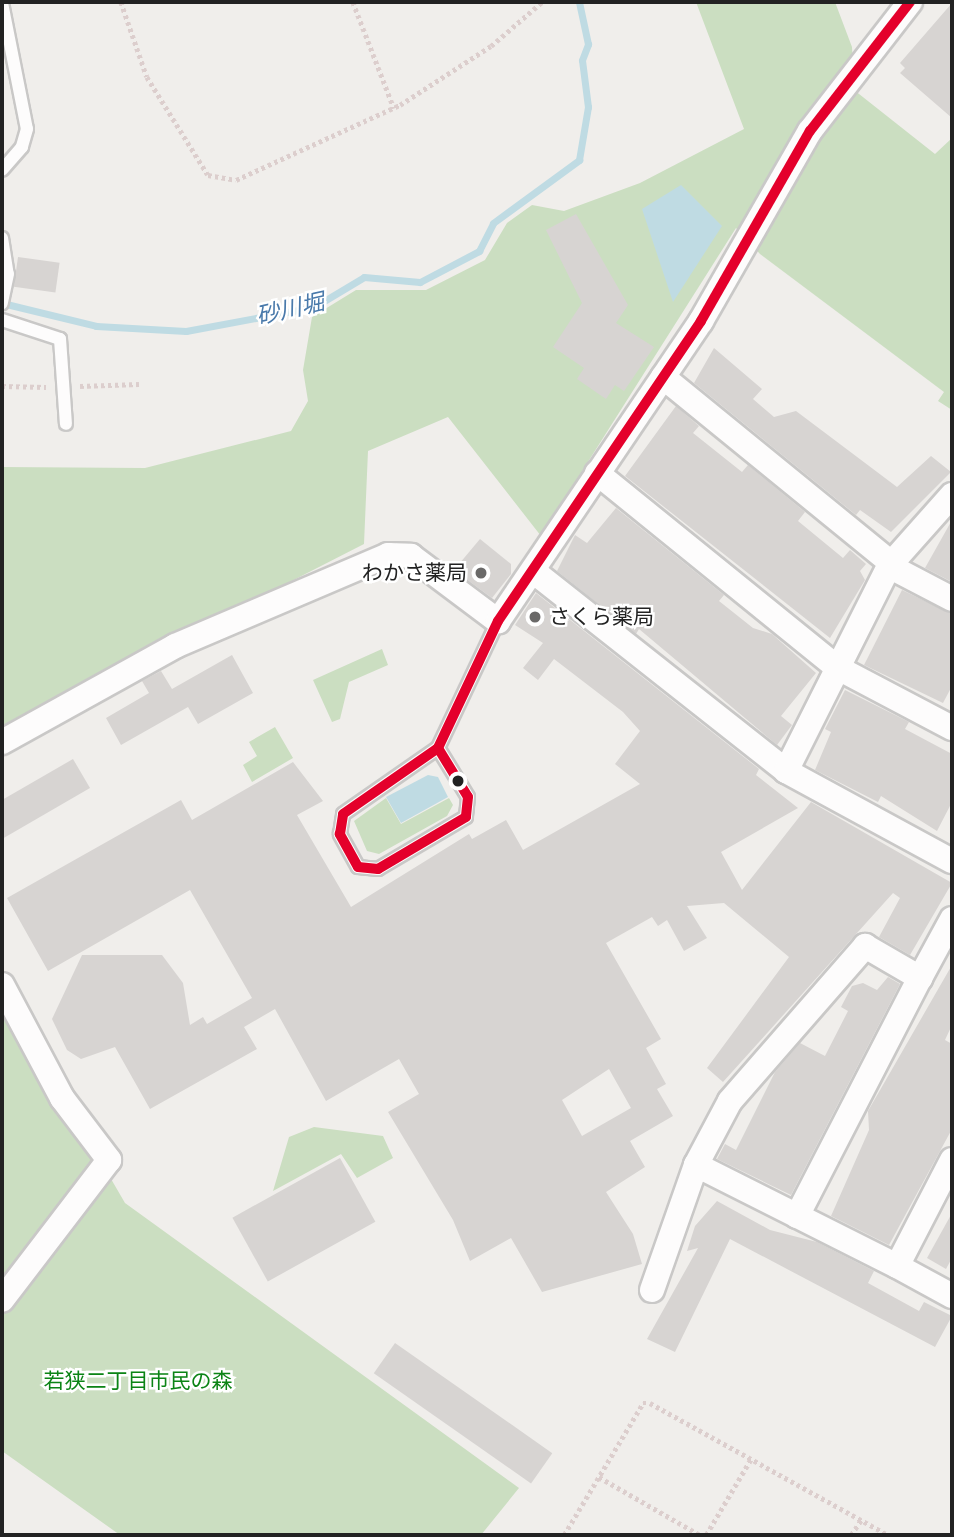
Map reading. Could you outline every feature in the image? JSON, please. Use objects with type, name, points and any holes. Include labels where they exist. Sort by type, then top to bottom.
[{"type":"street","points":[[2,742],[175,646],[388,555],[411,556],[498,621],[663,377],[810,131],[910,2]]},
{"type":"street","points":[[663,377],[890,565],[952,599]]},
{"type":"street","points":[[597,473],[838,668],[952,728]]},
{"type":"street","points":[[786,771],[890,565],[952,495]]},
{"type":"street","points":[[533,571],[786,771],[952,861]]},
{"type":"street","points":[[797,1216],[952,919]]},
{"type":"street","points":[[652,1290],[696,1165],[730,1101],[864,946],[920,978]]},
{"type":"street","points":[[2,985],[62,1098],[109,1160],[2,1300]]},
{"type":"street","points":[[897,1266],[952,1160]]},
{"type":"street","points":[[696,1165],[952,1296]]},
{"type":"lane","points":[[2,3],[27,129],[22,147],[2,170]]},
{"type":"lane","points":[[2,238],[3,299]]},
{"type":"lane","points":[[2,320],[61,339],[66,424]]},
{"type":"lane","points":[[438,748],[468,797],[466,817],[378,869],[358,867],[340,834],[343,814],[438,748],[498,621]]},
{"type":"path","points":[[121,2],[147,77],[208,175],[236,180],[394,108],[491,46],[542,2]]},
{"type":"path","points":[[354,2],[394,108]]},
{"type":"path","points":[[564,1535],[643,1404],[751,1459],[888,1535]]},
{"type":"path","points":[[706,1535],[751,1459]]},
{"type":"path","points":[[599,1477],[700,1535]]},
{"type":"path","points":[[851,1535],[860,1520]]},
{"type":"green space","points":[[696,2],[835,2],[852,47],[854,90],[935,154],[952,138],[952,410],[938,401],[944,392],[760,254],[736,228],[541,536],[448,417],[368,451],[364,544],[2,729],[2,467],[145,468],[291,431],[308,401],[303,370],[312,317],[356,290],[426,290],[485,260],[507,223],[532,205],[564,211],[640,183],[744,129]]},
{"type":"green space","points":[[382,649],[388,665],[349,682],[340,719],[332,722],[313,680]]},
{"type":"green space","points":[[275,727],[293,758],[252,782],[243,765],[257,756],[249,742]]},
{"type":"green space","points":[[386,798],[401,824],[449,798],[453,805],[447,816],[379,854],[367,851],[354,821]]},
{"type":"green space","name":"若狭二丁目市民の森","points":[[2,991],[125,1203],[519,1488],[481,1535],[120,1535],[2,1451]]},
{"type":"green space","points":[[314,1127],[383,1136],[393,1158],[357,1178],[341,1154],[273,1191],[289,1137]]},
{"type":"water","points":[[681,185],[722,226],[673,302],[642,209]]},
{"type":"water","points":[[428,775],[438,777],[448,797],[401,823],[386,797]]},
{"type":"building","points":[[952,3],[952,118],[900,73],[905,68],[900,63]]},
{"type":"building","points":[[576,214],[628,305],[616,323],[654,347],[624,391],[615,385],[606,399],[577,379],[584,368],[553,347],[582,303],[546,230]]},
{"type":"building","points":[[18,257],[60,263],[55,293],[14,287]]},
{"type":"building","points":[[714,348],[762,389],[753,399],[774,417],[796,411],[897,487],[931,456],[951,472],[891,532],[860,510],[856,515],[694,383]]},
{"type":"building","points":[[676,406],[699,426],[693,433],[742,472],[748,465],[805,512],[798,521],[843,558],[850,550],[866,564],[860,571],[865,580],[830,638],[625,476]]},
{"type":"building","points":[[616,508],[724,595],[719,601],[753,628],[772,634],[816,673],[781,716],[792,725],[777,745],[639,629],[636,634],[557,571],[575,535],[587,543]]},
{"type":"building","points":[[952,520],[952,582],[925,568]]},
{"type":"building","points":[[480,539],[511,564],[511,574],[492,598],[454,570]]},
{"type":"building","points":[[902,590],[952,614],[952,686],[943,703],[864,665]]},
{"type":"building","points":[[536,593],[759,769],[756,775],[798,808],[721,852],[742,890],[811,802],[952,883],[910,955],[879,937],[900,898],[893,893],[723,1082],[707,1068],[789,957],[724,903],[687,906],[707,938],[684,951],[667,920],[658,926],[652,917],[606,943],[661,1039],[646,1048],[666,1084],[657,1089],[673,1116],[630,1141],[645,1167],[606,1192],[633,1234],[642,1264],[542,1292],[511,1238],[470,1261],[453,1220],[388,1112],[419,1094],[399,1059],[326,1101],[275,1009],[244,1027],[257,1049],[150,1109],[115,1047],[81,1059],[67,1050],[52,1019],[82,955],[162,955],[183,983],[190,1025],[203,1017],[207,1024],[252,998],[190,890],[48,971],[7,898],[181,800],[192,820],[293,762],[323,801],[297,815],[351,907],[469,834],[472,839],[506,820],[523,850],[640,784],[615,764],[640,731],[623,712],[554,659],[538,680],[523,668],[543,643],[515,625]],"holes":[[[609,1069],[631,1108],[582,1136],[562,1100]]]},
{"type":"building","points":[[232,655],[253,693],[198,724],[188,707],[121,745],[106,718],[149,693],[142,681],[161,671],[172,689]]},
{"type":"building","points":[[845,690],[909,722],[905,729],[952,754],[952,802],[937,831],[881,796],[878,802],[815,770],[831,732],[825,729]]},
{"type":"building","points":[[73,759],[90,788],[2,839],[2,800]]},
{"type":"building","points":[[952,965],[952,1025],[945,1040],[952,1044],[952,1129],[889,1245],[831,1216],[869,1130],[868,1111]]},
{"type":"building","points":[[888,977],[900,984],[791,1195],[717,1159],[725,1144],[736,1150],[775,1072],[800,1043],[825,1056],[848,1011],[841,1007],[852,986],[863,983],[877,990]]},
{"type":"building","points":[[340,1158],[375,1222],[268,1281],[232,1218]]},
{"type":"building","points":[[717,1201],[770,1230],[817,1242],[874,1271],[868,1283],[919,1311],[924,1302],[952,1316],[935,1347],[730,1239],[675,1352],[647,1339],[698,1248],[687,1251],[695,1226]]},
{"type":"building","points":[[952,1213],[952,1258],[946,1269],[927,1258]]},
{"type":"building","points":[[395,1343],[552,1453],[531,1483],[374,1373]]},
{"type":"waterway","name":"砂川堀","points":[[2,303],[96,326],[186,331],[314,307],[364,277],[420,282],[479,251],[493,223],[579,160],[588,107],[582,60],[588,44],[579,2]]},
{"type":"transit line","points":[[438,748],[498,621],[701,321],[810,131],[910,2]]},
{"type":"transit line","points":[[438,748],[468,797],[466,817],[378,869],[358,867],[340,834],[343,814],[438,748]]},
{"type":"place","name":"わかさ薬局","points":[[481,573]]},
{"type":"place","name":"さくら薬局","points":[[535,617]]}]
